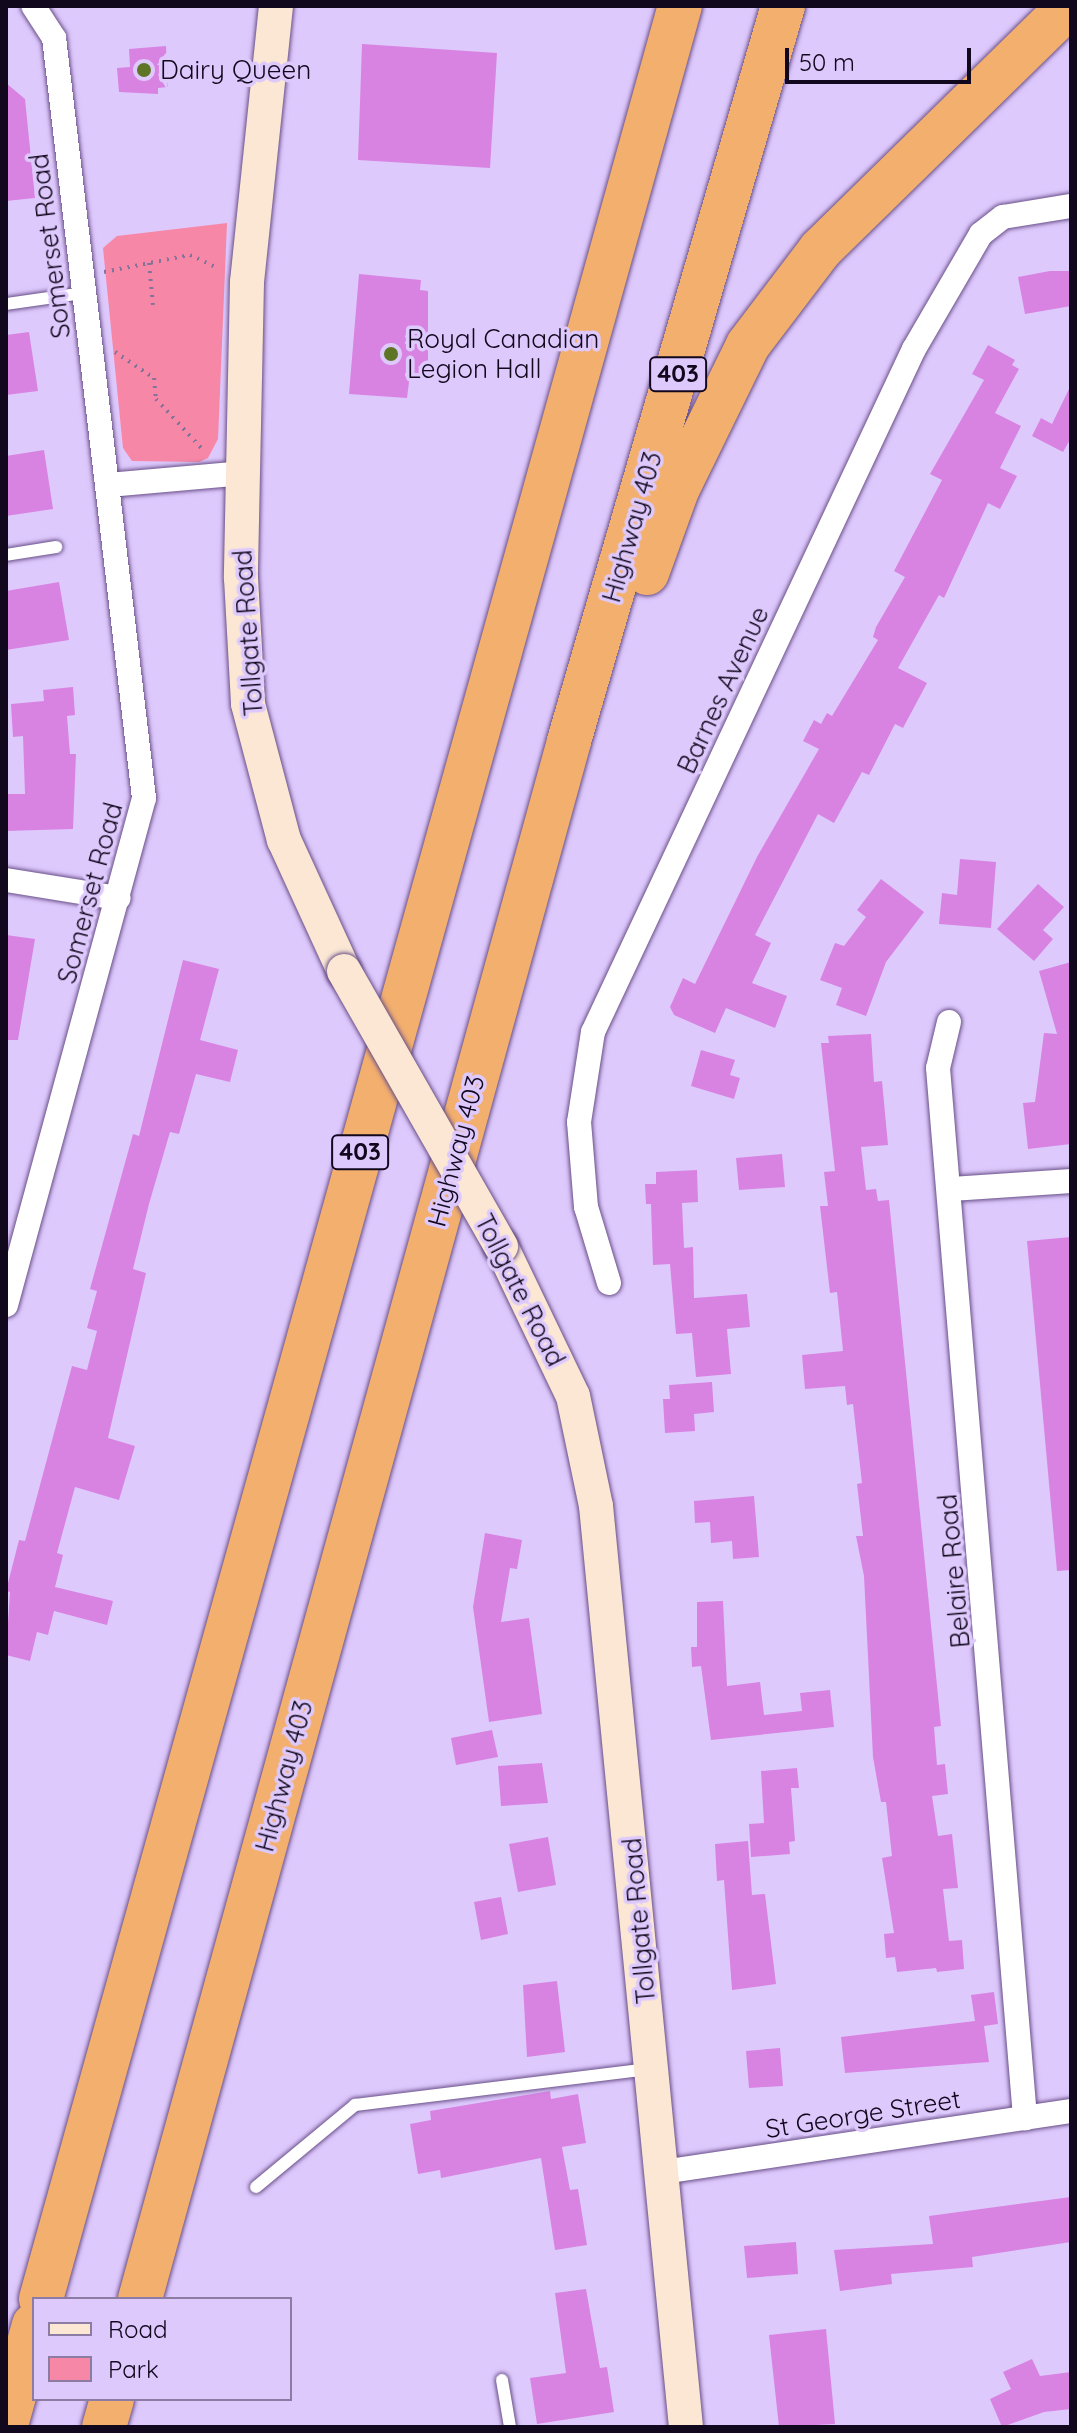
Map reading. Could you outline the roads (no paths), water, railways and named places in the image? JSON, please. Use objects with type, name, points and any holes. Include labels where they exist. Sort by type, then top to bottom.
[{"type":"highway","name":"403","points":[[42,2297],[680,6]]},
{"type":"highway","name":"Highway 403","points":[[141,2297],[569,741],[783,6]]},
{"type":"highway","points":[[569,741],[605,685],[677,490],[748,345],[820,250],[1069,6]]},
{"type":"highway","points":[[6,2425],[32,2332]]},
{"type":"highway","points":[[104,2427],[111,2401]]},
{"type":"main road","name":"Tollgate Road","points":[[276,6],[247,282],[236,474],[248,704],[284,840],[344,971],[501,1246],[573,1396],[596,1506],[686,2427]]},
{"type":"street","name":"Somerset Road","points":[[6,1305],[144,798],[54,38],[33,6]]},
{"type":"street","name":"Barnes Avenue","points":[[609,1283],[586,1207],[579,1122],[593,1032],[914,349],[981,234],[1003,217],[1071,206]]},
{"type":"street","points":[[109,485],[236,474]]},
{"type":"street","points":[[6,880],[119,898]]},
{"type":"street","name":"Belaire Road","points":[[949,1022],[938,1068],[952,1189],[1025,2118]]},
{"type":"street","points":[[952,1189],[1071,1181]]},
{"type":"street","name":"St George Street","points":[[662,2172],[1071,2111]]},
{"type":"lane","points":[[6,304],[82,285]]},
{"type":"lane","points":[[6,555],[56,547]]},
{"type":"lane","points":[[256,2187],[355,2105],[653,2069]]},
{"type":"lane","points":[[502,2380],[510,2427]]},
{"type":"place","name":"Dairy Queen","points":[[144,70]]},
{"type":"place","name":"Royal Canadian Legion Hall","points":[[391,354]]}]
